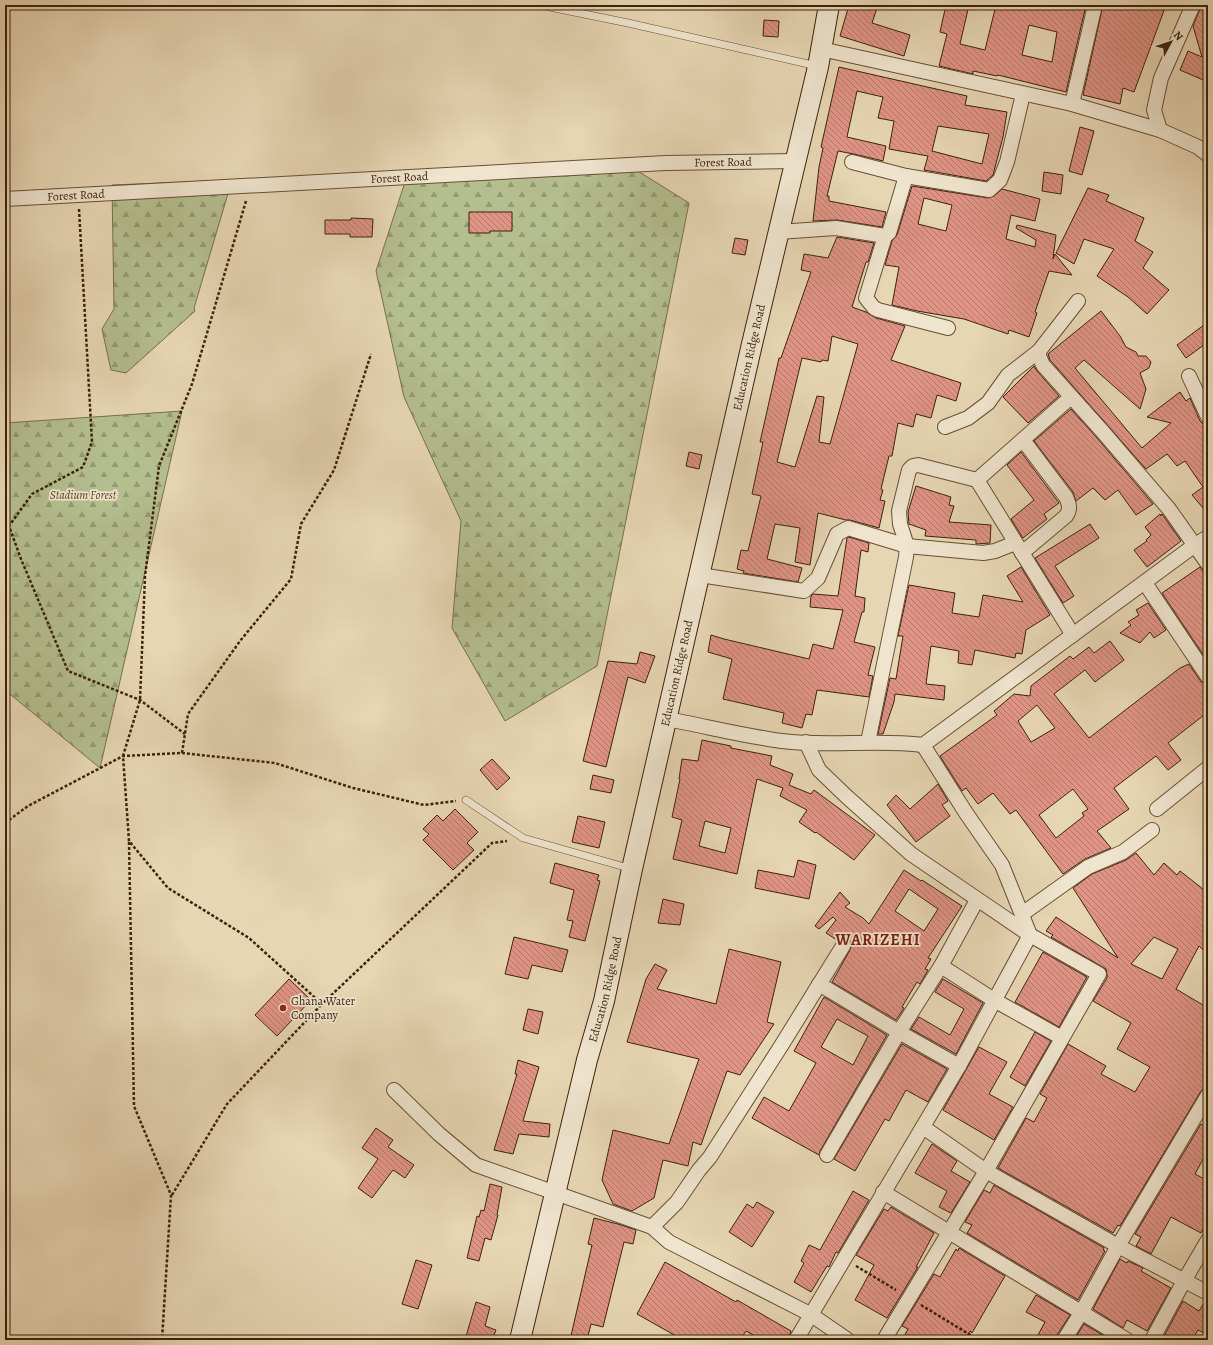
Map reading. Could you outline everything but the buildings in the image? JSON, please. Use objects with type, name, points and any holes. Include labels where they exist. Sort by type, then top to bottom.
[{"type":"street","name":"Education Ridge Road","points":[[520,1340],[554,1193],[602,1008],[632,869],[778,232],[820,58],[829,5]]},
{"type":"street","points":[[1072,104],[1095,5]]},
{"type":"street","points":[[1160,130],[1154,110],[1161,78],[1193,5]]},
{"type":"street","points":[[820,58],[1072,104],[1160,130],[1198,147],[1208,156]]},
{"type":"street","points":[[852,162],[906,176],[989,190],[1000,180],[1007,162],[1023,94]]},
{"type":"street","name":"Forest Road","points":[[5,199],[666,163],[795,161]]},
{"type":"street","points":[[906,176],[889,233],[885,236],[866,298],[874,308],[878,310],[948,328]]},
{"type":"street","points":[[778,232],[836,228],[885,236]]},
{"type":"street","points":[[945,427],[968,418],[988,403],[1008,375],[1039,351],[1078,301]]},
{"type":"street","points":[[1039,351],[1039,356],[1043,365],[1169,509],[1208,564]]},
{"type":"street","points":[[1189,376],[1208,417]]},
{"type":"street","points":[[977,480],[1071,397]]},
{"type":"street","points":[[700,575],[804,591],[818,578],[837,534],[848,528],[907,546],[983,553],[1018,548],[1066,516],[1069,512],[1066,497],[1022,440]]},
{"type":"street","points":[[868,742],[906,557],[907,546],[900,524],[899,511],[907,475],[913,466],[918,465],[977,480],[1073,635]]},
{"type":"street","points":[[667,719],[782,741],[868,742],[922,745],[1208,537]]},
{"type":"street","points":[[1145,583],[1208,677]]},
{"type":"street","points":[[806,742],[820,770],[846,796],[911,854],[1030,935],[1099,974],[986,1171],[884,1340]]},
{"type":"street","points":[[796,1340],[810,1314],[959,1066],[1030,935],[1002,865],[961,807],[922,745]]},
{"type":"street","points":[[1158,809],[1208,768]]},
{"type":"street","points":[[1022,914],[1088,867],[1123,852],[1152,830]]},
{"type":"street","points":[[827,1155],[899,1032],[941,966],[977,900]]},
{"type":"street","points":[[652,1227],[677,1202],[710,1157],[843,946]]},
{"type":"street","points":[[941,966],[994,1000],[1062,1038]]},
{"type":"street","points":[[819,984],[959,1066]]},
{"type":"street","points":[[394,1090],[439,1134],[476,1165],[652,1227],[669,1242],[810,1314],[848,1340]]},
{"type":"street","points":[[1064,1340],[1208,1095]]},
{"type":"street","points":[[923,1127],[986,1171],[1118,1246],[1208,1293]]},
{"type":"street","points":[[883,1192],[1127,1340]]},
{"type":"street","points":[[1152,1340],[1208,1240]]},
{"type":"lane","points":[[540,5],[628,23],[820,58]]},
{"type":"lane","points":[[466,800],[524,838],[632,869]]},
{"type":"path","points":[[162,1340],[171,1195],[134,1106],[129,841],[123,756],[140,700],[145,576],[159,466],[192,384],[251,185]]},
{"type":"path","points":[[78,194],[92,442],[83,467],[32,494],[9,526],[21,559],[68,671],[140,700],[185,734]]},
{"type":"path","points":[[182,754],[188,714],[240,641],[291,579],[300,524],[334,470],[372,354]]},
{"type":"path","points":[[5,823],[28,806],[123,756],[182,754],[275,763],[353,788],[424,805],[466,800]]},
{"type":"path","points":[[171,1195],[227,1104],[322,1004],[492,843],[524,838]]},
{"type":"path","points":[[129,841],[168,888],[249,938],[322,1004]]},
{"type":"green space","points":[[633,168],[689,203],[597,666],[505,721],[452,628],[461,521],[404,397],[376,271],[405,182]]},
{"type":"green space","points":[[232,180],[194,308],[195,311],[126,373],[111,370],[102,329],[114,309],[112,185]]},
{"type":"green space","name":"Stadium Forest","points":[[182,411],[100,768],[5,690],[5,423]]},
{"type":"place","name":"Ghana Water Company","points":[[283,1008]]},
{"type":"district","name":"WARIZEHI","points":[[878,939]]}]
